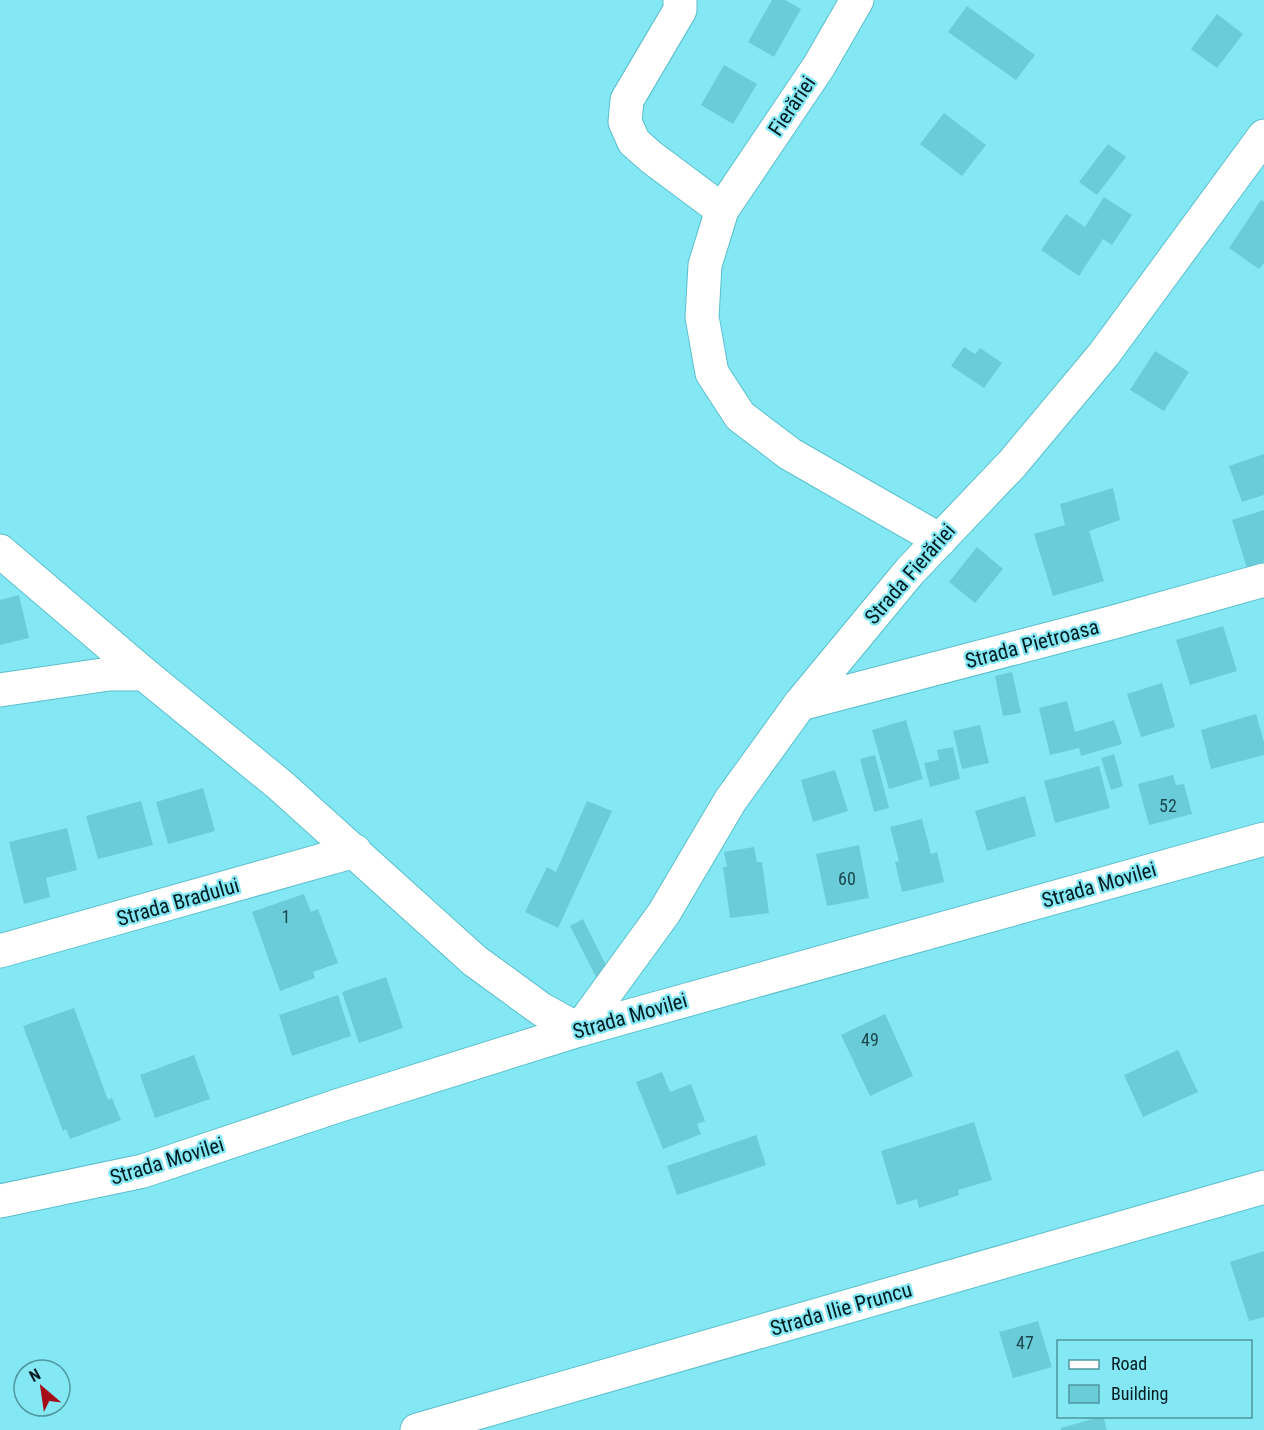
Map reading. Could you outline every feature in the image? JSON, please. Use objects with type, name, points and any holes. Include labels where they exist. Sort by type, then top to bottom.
[{"type":"street","points":[[680,0],[680,10],[627,100],[625,122],[633,142],[723,210]]},
{"type":"street","name":"Fierăriei","points":[[857,0],[819,66],[723,210],[705,265],[702,317],[712,373],[740,416],[790,454],[940,540]]},
{"type":"street","name":"Strada Fierăriei","points":[[579,1030],[664,914],[730,801],[800,704],[910,571],[1012,464],[1104,354],[1264,136]]},
{"type":"street","points":[[0,551],[144,674],[280,785],[475,961],[541,1009],[579,1030]]},
{"type":"street","name":"Strada Pietroasa","points":[[800,704],[1114,622],[1264,580]]},
{"type":"street","points":[[0,690],[109,674],[144,674]]},
{"type":"street","name":"Strada Movilei","points":[[0,1201],[143,1172],[340,1105],[579,1030],[1264,839]]},
{"type":"street","name":"Strada Bradului","points":[[0,951],[355,851]]},
{"type":"street","name":"Strada Ilie Pruncu","points":[[417,1430],[1264,1187]]},
{"type":"building","points":[[772,0],[785,0],[801,9],[774,57],[748,42]]},
{"type":"building","points":[[967,6],[1035,55],[1016,80],[948,32]]},
{"type":"building","points":[[1217,14],[1243,34],[1217,68],[1191,49]]},
{"type":"building","points":[[724,65],[757,84],[733,124],[701,105]]},
{"type":"building","points":[[944,113],[986,145],[962,176],[920,144]]},
{"type":"building","points":[[1108,144],[1126,157],[1097,195],[1079,182]]},
{"type":"building","points":[[1104,197],[1132,215],[1112,245],[1103,239],[1079,276],[1041,250],[1066,214],[1085,227]]},
{"type":"building","points":[[1261,200],[1264,202],[1264,263],[1259,269],[1229,248]]},
{"type":"building","points":[[964,347],[975,354],[980,348],[1002,363],[984,388],[951,366]]},
{"type":"building","points":[[1155,351],[1189,372],[1164,411],[1130,390]]},
{"type":"building","points":[[1264,454],[1264,495],[1242,502],[1229,466]]},
{"type":"building","points":[[1113,488],[1120,520],[1089,531],[1104,581],[1053,596],[1034,534],[1065,525],[1060,504]]},
{"type":"building","points":[[1264,510],[1264,562],[1247,568],[1232,520]]},
{"type":"building","points":[[977,547],[1003,569],[975,603],[949,582]]},
{"type":"building","points":[[19,595],[29,638],[0,645],[0,600]]},
{"type":"building","points":[[1223,626],[1237,671],[1190,685],[1176,640]]},
{"type":"building","points":[[1012,672],[1021,713],[1003,716],[995,676]]},
{"type":"building","points":[[1162,683],[1175,727],[1141,737],[1127,694]]},
{"type":"building","points":[[1067,701],[1075,732],[1114,720],[1122,744],[1081,756],[1079,748],[1050,755],[1039,708]]},
{"type":"building","points":[[1256,714],[1264,742],[1264,755],[1211,769],[1201,730]]},
{"type":"building","points":[[906,720],[923,779],[889,789],[872,730]]},
{"type":"building","points":[[980,725],[989,763],[962,769],[953,731]]},
{"type":"building","points":[[953,747],[960,779],[930,787],[924,763],[939,760],[937,750]]},
{"type":"building","points":[[1114,754],[1123,786],[1111,790],[1101,758]]},
{"type":"building","points":[[875,755],[889,808],[874,812],[860,759]]},
{"type":"building","points":[[1099,766],[1110,808],[1055,823],[1044,781]]},
{"type":"building","points":[[835,770],[848,811],[813,822],[801,780]]},
{"type":"building","points":[[1173,775],[1176,785],[1184,784],[1192,814],[1149,825],[1138,784]]},
{"type":"building","points":[[203,788],[215,831],[168,844],[156,802]]},
{"type":"building","points":[[1025,796],[1036,836],[987,851],[975,811]]},
{"type":"building","points":[[141,801],[153,845],[98,859],[86,816]]},
{"type":"building","points":[[587,801],[612,811],[558,928],[525,912],[547,867],[556,872]]},
{"type":"building","points":[[922,819],[931,854],[937,852],[944,882],[902,892],[895,862],[899,861],[890,827]]},
{"type":"building","points":[[67,828],[77,870],[46,878],[50,897],[24,904],[9,842]]},
{"type":"building","points":[[859,845],[869,898],[827,906],[816,854]]},
{"type":"building","points":[[754,847],[757,862],[762,862],[769,913],[730,918],[723,867],[727,867],[724,852]]},
{"type":"building","points":[[304,894],[311,912],[318,909],[338,963],[313,972],[315,978],[280,991],[252,912]]},
{"type":"building","points":[[583,919],[609,971],[596,977],[570,926]]},
{"type":"building","points":[[386,977],[403,1028],[359,1043],[342,992]]},
{"type":"building","points":[[338,995],[351,1036],[292,1056],[279,1015]]},
{"type":"building","points":[[74,1008],[108,1100],[112,1098],[121,1120],[70,1139],[66,1129],[63,1131],[23,1026]]},
{"type":"building","points":[[885,1014],[913,1076],[870,1096],[841,1035]]},
{"type":"building","points":[[1178,1050],[1198,1092],[1143,1117],[1124,1075]]},
{"type":"building","points":[[194,1055],[210,1099],[155,1118],[140,1075]]},
{"type":"building","points":[[662,1072],[670,1092],[691,1084],[705,1121],[697,1124],[701,1134],[663,1149],[636,1082]]},
{"type":"building","points":[[974,1122],[992,1180],[958,1190],[959,1195],[919,1208],[917,1199],[897,1205],[881,1151]]},
{"type":"building","points":[[756,1135],[766,1165],[677,1195],[667,1166]]},
{"type":"building","points":[[1264,1251],[1264,1317],[1249,1321],[1230,1262]]},
{"type":"building","points":[[1038,1321],[1052,1367],[1013,1378],[999,1332]]},
{"type":"building","points":[[1104,1418],[1107,1430],[1061,1430],[1061,1428]]}]
